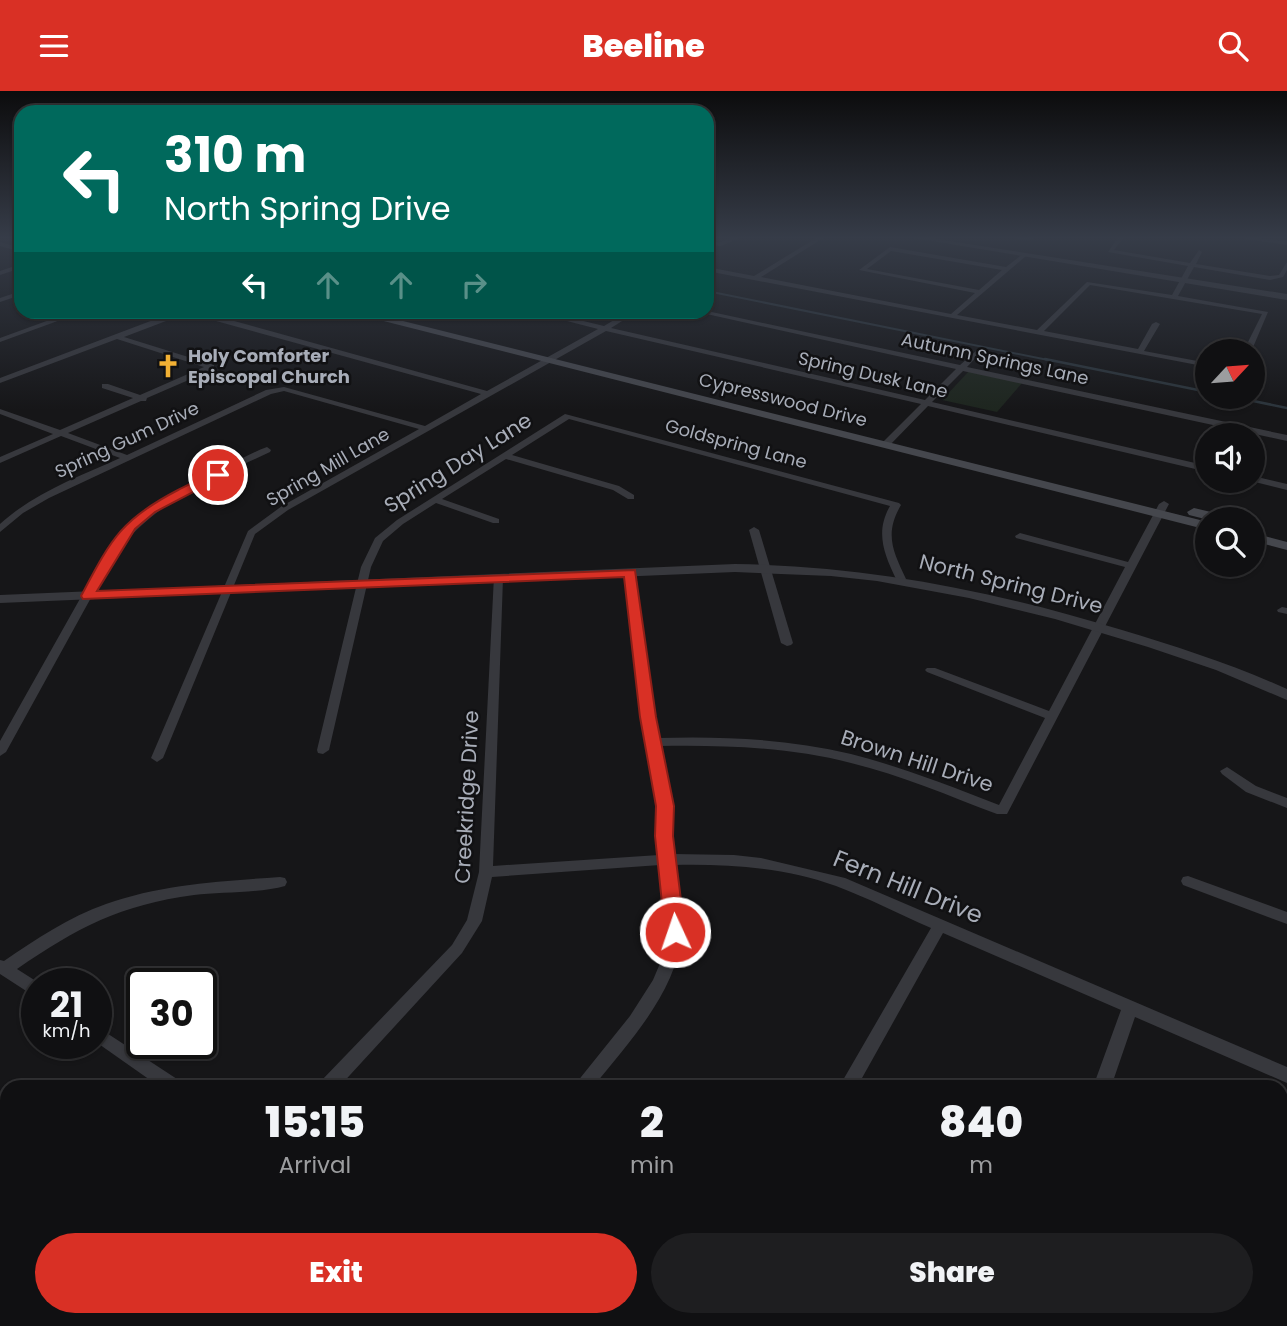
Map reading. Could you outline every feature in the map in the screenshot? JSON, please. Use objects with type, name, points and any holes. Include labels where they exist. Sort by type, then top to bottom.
[{"type":"main road","name":"Cypresswood Drive","points":[[392,319],[1161,509],[1195,515]]},
{"type":"main road","name":"Cypresswood Drive","points":[[409,319],[550,358]]},
{"type":"main road","name":"Cypresswood Drive","points":[[1161,509],[1195,521]]},
{"type":"main road","points":[[1265,529],[1287,534]]},
{"type":"main road","points":[[1265,540],[1287,546]]},
{"type":"street","points":[[841,295],[1195,363]]},
{"type":"street","points":[[952,316],[978,295]]},
{"type":"street","points":[[1038,333],[1077,295]]},
{"type":"street","points":[[1160,295],[1266,313],[1253,339]]},
{"type":"street","name":"Autumn Springs Lane","points":[[714,315],[1287,438]]},
{"type":"street","points":[[0,339],[59,319]]},
{"type":"street","points":[[0,381],[166,319]]},
{"type":"street","points":[[216,319],[489,394]]},
{"type":"street","name":"Spring Dusk Lane","points":[[564,319],[1195,466]]},
{"type":"street","name":"Spring Mill Lane","points":[[157,758],[194,675],[226,588],[251,533],[262,523],[622,319]]},
{"type":"street","points":[[1140,352],[1156,324]]},
{"type":"street","points":[[0,460],[211,367],[118,337]]},
{"type":"street","points":[[888,442],[976,353]]},
{"type":"street","points":[[105,386],[143,398]]},
{"type":"street","points":[[274,391],[299,391],[426,429]]},
{"type":"street","name":"Spring Gum Drive","points":[[0,529],[36,501],[274,391]]},
{"type":"street","points":[[0,411],[127,458]]},
{"type":"street","name":"Spring Day Lane","points":[[323,750],[362,584],[371,551],[379,540],[400,522],[568,416]]},
{"type":"street","name":"Goldspring Lane","points":[[568,416],[896,505]]},
{"type":"street","points":[[0,752],[120,538],[143,515],[267,450]]},
{"type":"street","points":[[505,456],[616,488],[631,497]]},
{"type":"street","points":[[1265,482],[1287,487]]},
{"type":"street","points":[[435,500],[496,521]]},
{"type":"street","points":[[896,505],[886,521],[884,537],[901,579]]},
{"type":"street","points":[[931,670],[1051,716],[1161,509]]},
{"type":"street","points":[[754,530],[787,643]]},
{"type":"street","points":[[1020,536],[1132,566]]},
{"type":"street","name":"North Spring Drive","points":[[0,599],[765,568],[835,571],[901,579],[988,596],[1217,663],[1287,695]]},
{"type":"street","points":[[588,1080],[636,1021],[669,961],[675,932],[664,836],[665,806],[653,742],[631,573]]},
{"type":"street","name":"Creekridge Drive","points":[[334,1080],[457,949],[474,921],[486,872],[498,578]]},
{"type":"street","name":"Brown Hill Drive","points":[[653,742],[736,741],[817,752],[885,768],[1002,811],[1051,716]]},
{"type":"street","points":[[1227,771],[1251,789],[1287,803]]},
{"type":"street","name":"Fern Hill Drive","points":[[486,872],[734,860],[794,869],[839,882],[1287,1075]]},
{"type":"street","points":[[1188,881],[1287,918]]},
{"type":"street","points":[[21,980],[2,967],[80,922],[130,902],[168,893],[280,882]]},
{"type":"street","points":[[852,1080],[940,925]]},
{"type":"street","points":[[1104,1080],[1129,1007]]},
{"type":"street","points":[[112,1044],[164,1080]]},
{"type":"shaded area","points":[[969,371],[1022,383],[997,412],[942,400]]},
{"type":"waterway","points":[[725,295],[1053,361]]},
{"type":"waterway","points":[[1045,359],[1195,389]]},
{"type":"waterway","points":[[1265,403],[1287,408]]},
{"type":"place","name":"Holy Comforter Episcopal Church","points":[[168,366]]},
{"type":"route","points":[[218,475],[150,510],[130,526],[120,538],[88,596],[226,588],[631,573],[648,717],[665,806],[664,836],[674,903],[675,932]]}]
